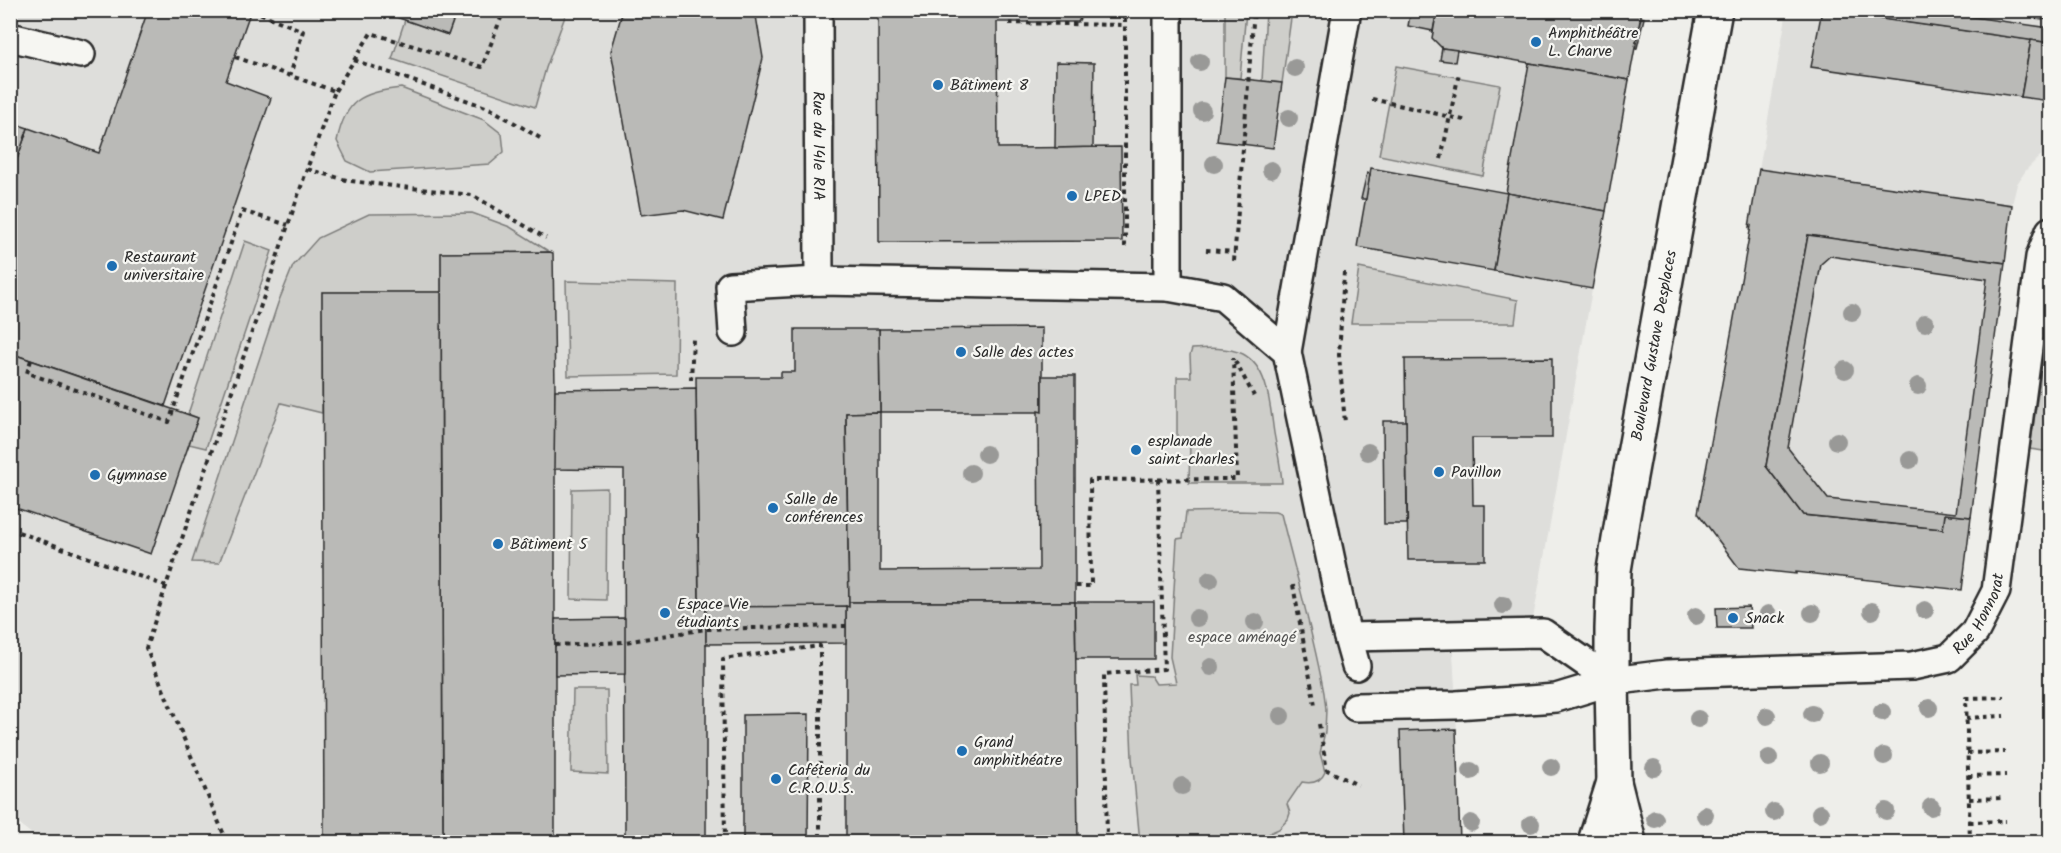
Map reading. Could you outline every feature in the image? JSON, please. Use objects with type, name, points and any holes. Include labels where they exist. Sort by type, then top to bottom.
[{"type":"street","name":"Boulevard Gustave Desplaces","points":[[1614,782],[1612,629],[1614,570],[1715,10]]},
{"type":"street","points":[[1595,843],[1614,782]]},
{"type":"street","points":[[1614,782],[1629,843]]},
{"type":"lane","name":"Rue du 141e RIA","points":[[818,10],[819,281]]},
{"type":"lane","points":[[1168,10],[1168,287]]},
{"type":"lane","points":[[1347,10],[1287,352],[1308,458],[1356,666]]},
{"type":"lane","points":[[10,37],[81,54]]},
{"type":"lane","name":"Rue Honnorat","points":[[1356,707],[1456,705],[1556,698],[1612,681],[1667,674],[1912,666],[1949,658],[1975,632],[1996,591],[2040,257],[2050,231]]},
{"type":"lane","points":[[733,332],[730,286],[819,281],[1168,287],[1224,297],[1287,352]]},
{"type":"lane","points":[[1348,637],[1543,633],[1612,681]]},
{"type":"path","points":[[252,10],[303,31],[290,76]]},
{"type":"path","points":[[227,843],[146,648],[166,586],[335,91],[371,33],[482,67],[504,10]]},
{"type":"path","points":[[1116,245],[1125,245],[1125,10]]},
{"type":"path","points":[[1076,586],[1090,586],[1090,480],[1237,479],[1231,303],[1254,10]]},
{"type":"path","points":[[1009,23],[1125,25]]},
{"type":"path","points":[[235,57],[335,91]]},
{"type":"path","points":[[354,60],[491,109],[540,138]]},
{"type":"path","points":[[1441,159],[1459,73]]},
{"type":"path","points":[[1370,110],[1374,88]]},
{"type":"path","points":[[1372,99],[1468,121]]},
{"type":"path","points":[[307,169],[350,181],[472,195],[546,238]]},
{"type":"path","points":[[31,360],[27,373],[169,422],[242,211],[288,225]]},
{"type":"path","points":[[1344,269],[1339,355],[1345,424]]},
{"type":"path","points":[[1107,843],[1104,674],[1164,669],[1158,479]]},
{"type":"path","points":[[10,529],[166,586]]},
{"type":"path","points":[[555,645],[625,642],[706,629],[846,626]]},
{"type":"path","points":[[2046,644],[2048,692]]},
{"type":"path","points":[[725,843],[723,658],[820,646],[820,843]]},
{"type":"path","points":[[2004,697],[1966,698],[1967,753],[1970,842],[2007,840]]},
{"type":"path","points":[[1966,718],[2004,716]]},
{"type":"path","points":[[1967,753],[2005,752]]},
{"type":"path","points":[[1968,776],[2006,775]]},
{"type":"path","points":[[1969,799],[2005,798]]},
{"type":"path","points":[[1969,822],[2006,821]]},
{"type":"shaded area","points":[[10,11],[1642,11],[1533,619],[1451,620],[1460,842],[42,842],[10,817]]},
{"type":"shaded area","points":[[1787,11],[2050,11],[2050,151],[2039,157],[2026,170],[2017,184],[2012,205],[1962,590],[1739,568],[1698,513],[1751,227],[1749,227]]},
{"type":"green space","points":[[457,11],[567,11],[546,68],[535,107],[392,59],[405,20],[448,35]]},
{"type":"green space","points":[[1225,11],[1246,11],[1240,78],[1225,77]]},
{"type":"green space","points":[[1266,11],[1292,11],[1282,83],[1262,81]]},
{"type":"green space","points":[[1396,66],[1500,85],[1483,176],[1379,155]]},
{"type":"green space","points":[[401,88],[484,120],[502,134],[504,152],[490,164],[370,172],[347,161],[337,141],[340,127],[350,108],[357,101],[375,92]]},
{"type":"green space","points":[[472,213],[510,227],[550,252],[441,253],[441,292],[322,292],[322,413],[281,403],[219,563],[192,562],[278,303],[293,266],[318,238],[369,214]]},
{"type":"green space","points":[[245,241],[272,251],[206,448],[189,444],[198,418],[188,414]]},
{"type":"green space","points":[[1359,268],[1518,300],[1515,323],[1351,323]]},
{"type":"green space","points":[[566,281],[677,284],[676,374],[568,376]]},
{"type":"green space","points":[[2050,309],[2050,452],[2030,449]]},
{"type":"green space","points":[[1192,349],[1231,350],[1252,360],[1267,389],[1282,483],[1189,483],[1190,444],[1177,445],[1177,377],[1191,377]]},
{"type":"green space","points":[[607,488],[606,600],[571,599],[572,489]]},
{"type":"green space","name":"espace aménagé","points":[[1236,511],[1281,514],[1310,626],[1324,693],[1325,732],[1320,753],[1325,772],[1316,782],[1302,782],[1287,804],[1290,813],[1288,819],[1279,829],[1257,842],[1140,842],[1132,758],[1129,685],[1136,685],[1135,675],[1151,676],[1156,684],[1176,683],[1170,657],[1177,539],[1183,538],[1186,512]]},
{"type":"green space","points":[[573,690],[607,690],[608,774],[571,772]]},
{"type":"building","name":"Restaurant universitaire","points":[[148,10],[251,10],[226,81],[271,98],[165,406],[10,353],[10,179],[28,128],[99,153]]},
{"type":"building","points":[[376,10],[457,10],[448,35]]},
{"type":"building","points":[[623,10],[755,10],[763,58],[723,220],[683,210],[641,215],[611,51]]},
{"type":"building","name":"Bâtiment 8","points":[[878,10],[1085,10],[1078,22],[997,22],[998,148],[1121,147],[1122,241],[879,242]]},
{"type":"building","points":[[1411,10],[1437,10],[1433,31],[1408,26]]},
{"type":"building","name":"Amphithéâtre L. Charve","points":[[1437,10],[1642,10],[1629,80],[1442,48],[1432,38]]},
{"type":"building","points":[[1822,10],[2031,40],[2021,97],[1811,67]]},
{"type":"building","points":[[1829,10],[1884,10],[1882,19]]},
{"type":"building","points":[[1899,10],[1924,10],[2050,28],[2050,43],[1882,19]]},
{"type":"building","points":[[2036,10],[2050,10],[2050,20],[2035,18]]},
{"type":"building","points":[[1641,17],[1644,18],[1635,49]]},
{"type":"building","points":[[2031,40],[2050,43],[2050,101],[2021,97]]},
{"type":"building","points":[[1442,48],[1457,50],[1455,62],[1440,60]]},
{"type":"building","points":[[1056,62],[1094,63],[1093,147],[1055,148]]},
{"type":"building","points":[[1529,63],[1629,80],[1606,211],[1506,193]]},
{"type":"building","points":[[1225,77],[1282,83],[1273,148],[1217,141]]},
{"type":"building","points":[[10,122],[28,128],[10,179]]},
{"type":"building","points":[[1371,168],[1507,193],[1494,271],[1357,247]]},
{"type":"building","points":[[1759,169],[2012,205],[2005,263],[1808,235],[1766,466],[1803,515],[1943,529],[1945,514],[1971,517],[1962,590],[1739,568],[1698,513],[1751,226],[1749,227]]},
{"type":"building","points":[[1367,173],[1370,174],[1366,199],[1361,199]]},
{"type":"building","points":[[1507,193],[1606,211],[1592,289],[1494,271]]},
{"type":"building","points":[[1808,235],[2005,263],[1971,517],[1945,514],[1943,529],[1803,515],[1766,466]],"holes":[[[1830,256],[1987,279],[1956,513],[1828,499],[1788,448],[1821,264]]]},
{"type":"building","name":"Bâtiment 5","points":[[441,253],[553,253],[555,390],[555,842],[443,842]]},
{"type":"building","points":[[322,292],[441,292],[443,842],[324,842]]},
{"type":"building","name":"Salle des actes","points":[[1042,328],[1042,412],[880,412],[879,329]]},
{"type":"building","name":"Salle de conférences","points":[[795,329],[879,329],[880,412],[846,413],[849,607],[699,608],[696,377],[781,377],[781,372],[795,372]]},
{"type":"building","name":"Gymnase","points":[[10,353],[198,418],[151,554],[10,506]]},
{"type":"building","name":"Pavillon","points":[[1552,358],[1552,438],[1472,438],[1473,505],[1485,505],[1485,560],[1408,560],[1405,359]]},
{"type":"building","points":[[1042,376],[1075,376],[1075,602],[849,602],[846,413],[880,412],[880,571],[1039,570],[1038,411],[1042,412]]},
{"type":"building","name":"Espace Vie étudiants","points":[[696,388],[699,608],[706,607],[706,842],[625,842],[624,470],[554,469],[555,390]]},
{"type":"building","points":[[1383,421],[1406,421],[1407,524],[1384,524]]},
{"type":"building","name":"Grand amphithéatre","points":[[849,602],[1075,602],[1078,842],[846,842],[846,606],[849,607]]},
{"type":"building","points":[[1075,602],[1154,602],[1154,659],[1076,659]]},
{"type":"building","points":[[846,606],[846,643],[706,644],[706,607]]},
{"type":"building","name":"Snack","points":[[1749,607],[1751,628],[1717,628],[1716,608]]},
{"type":"building","points":[[625,618],[625,674],[555,675],[555,619]]},
{"type":"building","name":"Caféteria du C.R.O.U.S.","points":[[809,714],[808,842],[743,842],[743,715]]},
{"type":"building","points":[[1456,729],[1460,842],[1404,842],[1400,731]]},
{"type":"place","name":"Amphithéâtre L. Charve","points":[[1536,42]]},
{"type":"place","name":"Bâtiment 8","points":[[938,85]]},
{"type":"place","name":"LPED","points":[[1072,196]]},
{"type":"place","name":"Restaurant universitaire","points":[[112,266]]},
{"type":"place","name":"Salle des actes","points":[[961,352]]},
{"type":"place","name":"esplanade saint-charles","points":[[1136,450]]},
{"type":"place","name":"Pavillon","points":[[1439,472]]},
{"type":"place","name":"Gymnase","points":[[95,475]]},
{"type":"place","name":"Salle de conférences","points":[[773,508]]},
{"type":"place","name":"Bâtiment 5","points":[[498,544]]},
{"type":"place","name":"Espace Vie étudiants","points":[[665,613]]},
{"type":"place","name":"Snack","points":[[1733,618]]},
{"type":"place","name":"Grand amphithéatre","points":[[962,751]]},
{"type":"place","name":"Caféteria du C.R.O.U.S.","points":[[776,779]]}]
